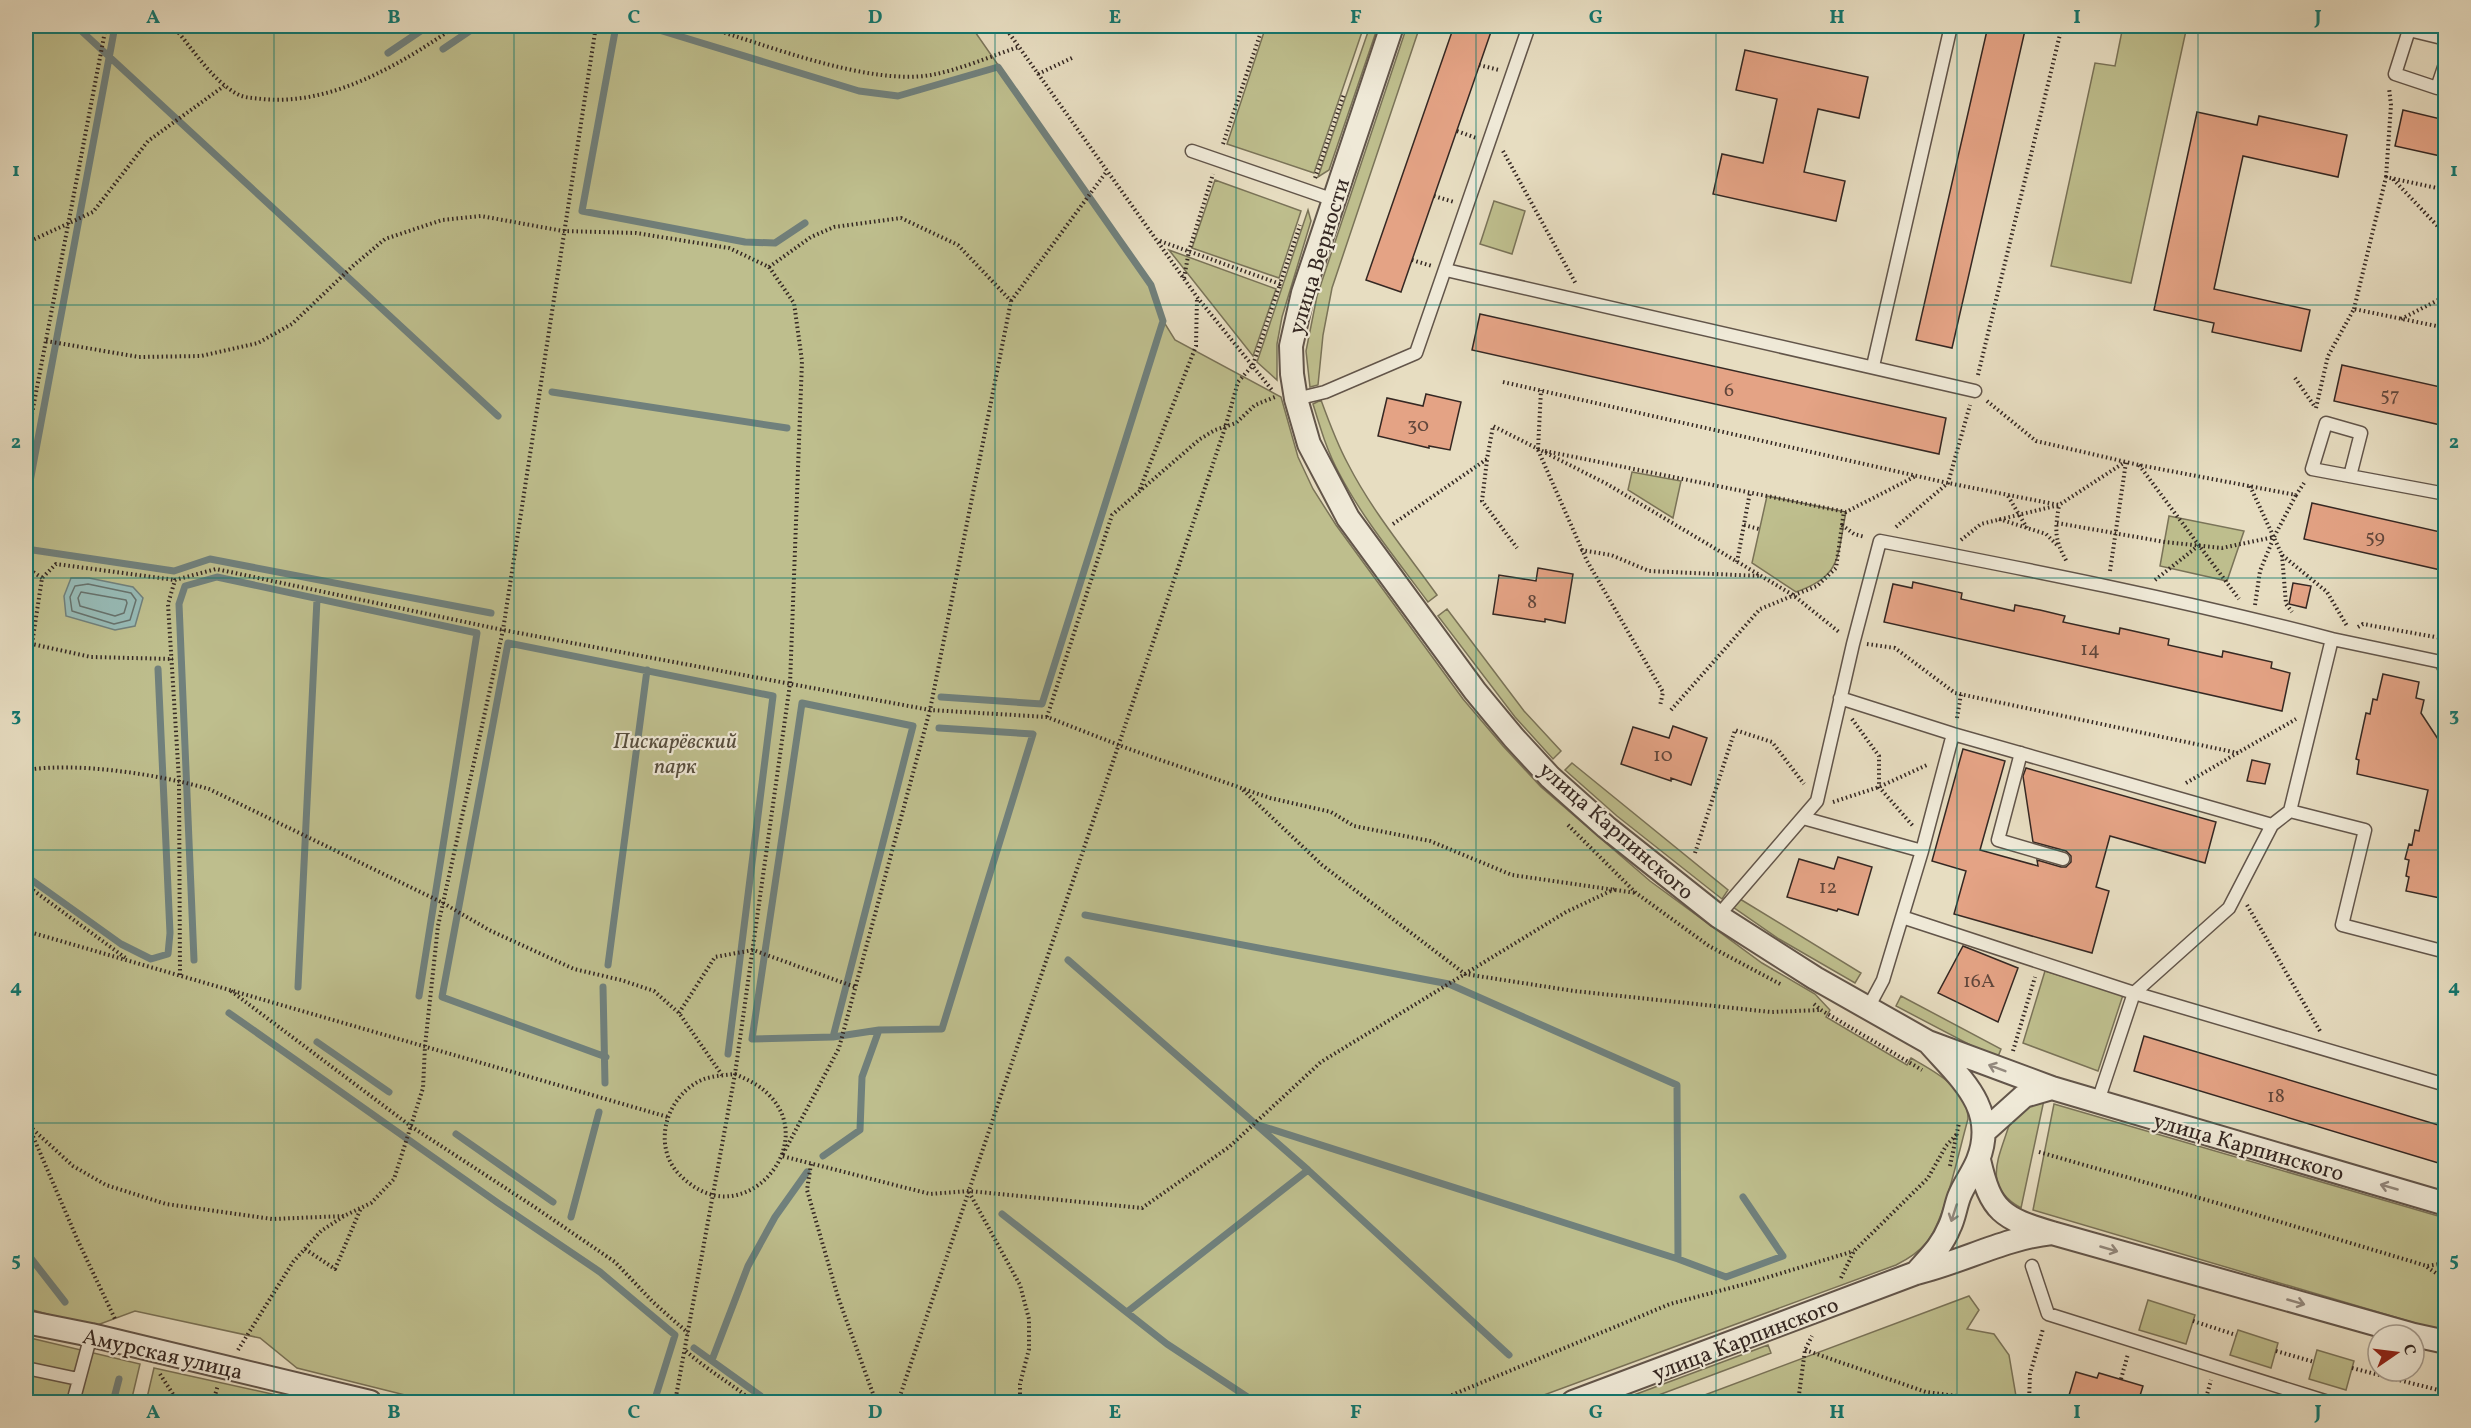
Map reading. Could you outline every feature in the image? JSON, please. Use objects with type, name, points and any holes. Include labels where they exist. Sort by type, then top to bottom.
[{"type":"street","name":"улица Верности","points":[[1348,518],[1309,444],[1296,399],[1291,346],[1295,321],[1392,26]]},
{"type":"street","name":"улица Карпинского","points":[[1348,518],[1475,691],[1550,777],[1606,827],[1718,916],[1770,951],[1928,1042],[2052,1088],[2445,1204]]},
{"type":"street","name":"улица Карпинского","points":[[1928,1042],[1971,1090],[1980,1108],[1985,1131]]},
{"type":"street","points":[[1979,1160],[1985,1131],[2024,1096],[2052,1088]]},
{"type":"street","name":"улица Карпинского","points":[[1979,1160],[1991,1200],[2003,1213],[2021,1223],[2371,1323]]},
{"type":"street","name":"улица Карпинского","points":[[1916,1273],[1937,1250],[1949,1229],[1960,1196],[1979,1160]]},
{"type":"street","name":"улица Карпинского","points":[[1573,1402],[1916,1273],[1950,1265],[2026,1236],[2052,1233]]},
{"type":"street","name":"Амурская улица","points":[[26,1322],[91,1335],[370,1402]]},
{"type":"street","name":"улица Карпинского","points":[[2426,1338],[2445,1342]]},
{"type":"lane","points":[[1296,399],[1325,392],[1416,353],[1529,26]]},
{"type":"lane","points":[[1873,366],[1951,26]]},
{"type":"lane","points":[[2445,39],[2409,30],[2395,74],[2437,88],[2445,61]]},
{"type":"lane","points":[[1192,151],[1334,200]]},
{"type":"lane","points":[[1446,270],[1975,391]]},
{"type":"lane","points":[[2350,476],[2361,433],[2326,423],[2312,469],[2445,494]]},
{"type":"lane","points":[[1718,916],[1810,810],[1880,542],[2076,579],[2441,662],[2445,672]]},
{"type":"lane","points":[[2098,1101],[2134,993],[2229,908],[2272,825],[2290,811],[2332,639]]},
{"type":"lane","points":[[1840,700],[2272,825]]},
{"type":"lane","points":[[1868,1008],[1883,980],[1953,734]]},
{"type":"lane","points":[[2021,753],[1998,840],[2063,859]]},
{"type":"lane","points":[[1810,810],[1923,846]]},
{"type":"lane","points":[[2290,811],[2365,830],[2342,925],[2445,952]]},
{"type":"lane","points":[[1902,917],[2134,993],[2445,1085]]},
{"type":"lane","points":[[2032,1266],[2048,1314],[2328,1402]]},
{"type":"lane","points":[[73,1402],[91,1335]]},
{"type":"lane","points":[[26,1368],[78,1379]]},
{"type":"path","points":[[26,445],[106,26]]},
{"type":"path","points":[[173,26],[224,86],[242,97],[274,100],[317,95],[366,79],[428,45],[456,26]]},
{"type":"path","points":[[213,1402],[227,1368],[293,1262],[321,1231],[344,1216],[371,1203],[394,1179],[423,1088],[424,1046],[438,926],[503,630],[596,26]]},
{"type":"path","points":[[703,26],[837,66],[891,76],[930,75],[1019,47]]},
{"type":"path","points":[[1004,26],[1197,297],[1277,397],[1255,405],[1236,423],[1215,430],[1200,439],[1112,515],[1047,717]]},
{"type":"path","points":[[1842,525],[1854,534],[1880,542],[1948,483],[1975,391],[2062,26]]},
{"type":"path","points":[[1038,74],[1074,57]]},
{"type":"path","points":[[2316,408],[2328,356],[2354,309],[2386,177],[2391,105],[2389,85]]},
{"type":"path","points":[[26,243],[93,212],[148,141],[224,86]]},
{"type":"path","points":[[1493,132],[1586,302]]},
{"type":"path","points":[[782,1156],[786,1131],[781,1113],[771,1097],[758,1085],[735,1074],[704,1079],[688,1088],[676,1101],[668,1117],[665,1138],[669,1158],[680,1176],[696,1189],[714,1196],[734,1196],[751,1191],[766,1180],[782,1156],[839,1048],[930,710],[1011,301],[1107,171]]},
{"type":"path","points":[[2386,177],[2445,190]]},
{"type":"path","points":[[2393,178],[2445,235]]},
{"type":"path","points":[[46,341],[139,357],[201,356],[258,344],[292,324],[385,239],[442,220],[481,216],[563,231],[636,233],[729,248],[769,267],[794,303],[802,361],[790,684],[735,1074],[675,1402]]},
{"type":"path","points":[[769,267],[811,237],[834,227],[901,218],[958,245],[1011,301]]},
{"type":"path","points":[[898,1402],[1225,428],[1238,382],[1253,365],[1280,284]]},
{"type":"path","points":[[2400,319],[2445,296]]},
{"type":"path","points":[[1140,490],[1196,346],[1197,297]]},
{"type":"path","points":[[2354,309],[2445,328]]},
{"type":"path","points":[[2295,378],[2326,423]]},
{"type":"path","points":[[1503,382],[1916,476],[2059,505]]},
{"type":"path","points":[[1541,390],[1538,449],[1581,550],[1663,692],[1660,706]]},
{"type":"path","points":[[1975,391],[2036,441],[2139,465],[2296,495]]},
{"type":"path","points":[[1517,548],[1482,501],[1493,426],[1607,484],[1793,596],[1853,642],[1895,648],[1955,693],[2238,753]]},
{"type":"path","points":[[1538,449],[1844,511],[1916,476]]},
{"type":"path","points":[[1393,524],[1487,459]]},
{"type":"path","points":[[1944,554],[1981,524],[2059,505],[2126,462]]},
{"type":"path","points":[[2108,586],[2126,462]]},
{"type":"path","points":[[2139,465],[2253,619]]},
{"type":"path","points":[[2253,619],[2260,571],[2274,537],[2312,469]]},
{"type":"path","points":[[2250,486],[2282,555],[2286,604],[2307,633]]},
{"type":"path","points":[[1737,562],[1750,492]]},
{"type":"path","points":[[2007,495],[2028,529]]},
{"type":"path","points":[[2059,505],[2055,534],[2058,546],[2076,579]]},
{"type":"path","points":[[1671,710],[1760,609],[1817,586],[1836,568],[1844,511]]},
{"type":"path","points":[[1998,519],[2046,534],[2058,546]]},
{"type":"path","points":[[2057,523],[2165,542],[2222,548],[2274,537]]},
{"type":"path","points":[[1744,525],[1760,529]]},
{"type":"path","points":[[2136,593],[2199,545]]},
{"type":"path","points":[[1581,550],[1611,555],[1649,571],[1760,576]]},
{"type":"path","points":[[2282,555],[2327,592],[2347,627]]},
{"type":"path","points":[[32,644],[42,578],[56,564],[175,580],[216,568],[503,630],[930,710],[1047,717],[1129,749],[1270,798],[1331,812],[1354,826],[1430,841],[1512,875],[1636,892]]},
{"type":"path","points":[[26,567],[42,578]]},
{"type":"path","points":[[175,580],[168,604],[179,780],[180,975]]},
{"type":"path","points":[[26,641],[91,657],[173,659]]},
{"type":"path","points":[[1953,734],[1961,694]]},
{"type":"path","points":[[1840,700],[1879,756],[1879,787],[1923,846]]},
{"type":"path","points":[[2165,795],[2315,708]]},
{"type":"path","points":[[1695,853],[1735,730],[1772,742],[1810,810],[1879,787],[1933,762]]},
{"type":"path","points":[[26,770],[46,767],[122,772],[179,780],[209,789],[443,903],[489,930],[574,969],[621,980],[654,991],[679,1013],[722,1075]]},
{"type":"path","points":[[1240,787],[1322,866],[1465,974],[1574,991],[1771,1012],[1821,1010]]},
{"type":"path","points":[[26,885],[130,961]]},
{"type":"path","points":[[782,1156],[930,1194],[969,1191],[1142,1208],[1229,1147],[1321,1062],[1566,912],[1615,889]]},
{"type":"path","points":[[2239,892],[2332,1051]]},
{"type":"path","points":[[26,932],[668,1117]]},
{"type":"path","points":[[679,1013],[715,957],[753,950],[855,987]]},
{"type":"path","points":[[2011,1073],[2013,1048],[2039,962]]},
{"type":"path","points":[[228,989],[412,1127],[615,1262],[652,1302],[688,1333]]},
{"type":"path","points":[[1798,1402],[1805,1350],[1854,1251],[1928,1178],[1946,1146],[1980,1108]]},
{"type":"path","points":[[26,1122],[73,1166],[106,1185],[166,1204],[272,1220],[344,1216]]},
{"type":"path","points":[[26,1122],[78,1241],[127,1344]]},
{"type":"path","points":[[2039,1152],[2427,1266],[2445,1280]]},
{"type":"path","points":[[811,1164],[807,1190],[838,1297],[876,1402]]},
{"type":"path","points":[[969,1191],[1020,1285],[1029,1319],[1029,1349],[1020,1384],[1020,1402]]},
{"type":"path","points":[[305,1249],[335,1269],[361,1208]]},
{"type":"path","points":[[1435,1402],[1670,1304],[1854,1251]]},
{"type":"path","points":[[2427,1266],[2445,1263]]},
{"type":"path","points":[[2030,1402],[2030,1374],[2048,1314]]},
{"type":"path","points":[[2193,1321],[2236,1335]]},
{"type":"path","points":[[2121,1379],[2131,1340]]},
{"type":"path","points":[[685,1350],[703,1367],[754,1402]]},
{"type":"path","points":[[1805,1350],[1926,1392],[1964,1397],[1974,1402]]},
{"type":"path","points":[[2276,1351],[2314,1362]]},
{"type":"path","points":[[159,1352],[160,1376],[178,1402]]},
{"type":"path","points":[[2352,1368],[2445,1392]]},
{"type":"path","points":[[1682,1402],[1684,1394]]},
{"type":"green space","name":"Пискарёвский парк","points":[[26,26],[971,26],[1151,285],[1162,319],[1175,340],[1281,397],[1298,457],[1313,489],[1336,525],[1463,699],[1503,746],[1541,787],[1650,881],[1762,963],[1815,994],[1830,1010],[1826,1017],[1907,1065],[1911,1058],[1940,1075],[1956,1090],[1967,1108],[1968,1119],[1945,1202],[1933,1233],[1920,1250],[1896,1265],[1525,1402],[433,1402],[297,1368],[260,1338],[135,1311],[92,1327],[26,1308]]},
{"type":"green space","points":[[1266,26],[1364,26],[1314,173],[1227,144]]},
{"type":"green space","points":[[1370,26],[1378,26],[1329,170],[1318,177]]},
{"type":"green space","points":[[1407,26],[1420,26],[1332,288],[1323,335],[1318,385],[1310,387],[1306,351],[1317,296]]},
{"type":"green space","points":[[2123,26],[2187,26],[2131,283],[2051,266],[2095,63],[2115,66]]},
{"type":"green space","points":[[1215,180],[1301,211],[1279,278],[1192,248]]},
{"type":"green space","points":[[1494,201],[1525,211],[1512,254],[1480,244]]},
{"type":"green space","points":[[1308,210],[1311,221],[1282,317],[1277,344],[1277,380],[1257,362]]},
{"type":"green space","points":[[1169,250],[1276,289],[1253,356]]},
{"type":"green space","points":[[1321,400],[1340,449],[1357,481],[1437,595],[1428,602],[1348,490],[1327,448],[1313,404]]},
{"type":"green space","points":[[1632,472],[1681,481],[1673,518],[1628,490]]},
{"type":"green space","points":[[1767,496],[1846,512],[1839,552],[1830,571],[1811,586],[1796,592],[1752,563]]},
{"type":"green space","points":[[2169,516],[2244,531],[2227,581],[2160,566]]},
{"type":"green space","points":[[1447,609],[1524,711],[1561,751],[1553,759],[1515,717],[1438,616]]},
{"type":"green space","points":[[1572,763],[1728,890],[1722,899],[1617,816],[1565,770]]},
{"type":"green space","points":[[1740,899],[1861,973],[1855,983],[1779,939],[1733,907]]},
{"type":"green space","points":[[2045,971],[2123,995],[2098,1071],[2023,1043]]},
{"type":"green space","points":[[1901,996],[2001,1049],[1997,1059],[1896,1006]]},
{"type":"green space","points":[[2044,1100],[2021,1208],[2008,1199],[2001,1190],[1996,1169],[2011,1119],[2016,1112]]},
{"type":"green space","points":[[2054,1104],[2445,1218],[2445,1330],[2432,1328],[2426,1326],[2426,1323],[2415,1323],[2033,1210]]},
{"type":"green space","points":[[1969,1296],[1979,1310],[1967,1329],[1994,1334],[2009,1355],[2017,1402],[1686,1402]]},
{"type":"green space","points":[[2148,1300],[2195,1315],[2186,1344],[2139,1330]]},
{"type":"green space","points":[[2238,1330],[2278,1343],[2271,1368],[2230,1355]]},
{"type":"green space","points":[[26,1337],[140,1364],[131,1402],[26,1402]]},
{"type":"green space","points":[[1768,1345],[1771,1353],[1640,1402],[1615,1402]]},
{"type":"green space","points":[[2317,1350],[2354,1361],[2346,1390],[2309,1379]]},
{"type":"green space","points":[[154,1368],[308,1402],[146,1402]]},
{"type":"water","points":[[71,578],[89,578],[133,587],[143,598],[135,626],[115,630],[66,616],[64,596]]},
{"type":"building","points":[[1454,26],[1493,26],[1401,292],[1366,280]]},
{"type":"building","points":[[1988,26],[2026,26],[1952,348],[1916,340]]},
{"type":"building","points":[[1745,50],[1868,77],[1859,118],[1818,109],[1804,172],[1845,181],[1836,221],[1713,194],[1722,154],[1763,163],[1777,99],[1736,90]]},
{"type":"building","points":[[2403,110],[2445,120],[2445,157],[2395,146]]},
{"type":"building","points":[[2197,112],[2257,125],[2259,116],[2347,135],[2338,177],[2243,156],[2214,289],[2310,310],[2301,351],[2212,332],[2214,323],[2154,310]]},
{"type":"building","points":[[1480,314],[1946,418],[1939,454],[1472,350]]},
{"type":"building","points":[[2342,365],[2445,388],[2445,426],[2334,401]]},
{"type":"building","points":[[1426,394],[1461,402],[1450,450],[1429,446],[1429,448],[1378,436],[1387,398],[1423,406]]},
{"type":"building","points":[[2312,503],[2445,533],[2445,571],[2304,539]]},
{"type":"building","points":[[1538,568],[1573,574],[1565,623],[1493,614],[1499,575],[1536,581]]},
{"type":"building","points":[[1913,582],[1962,593],[1961,599],[2014,611],[2015,605],[2065,616],[2063,622],[2119,634],[2120,628],[2169,639],[2168,645],[2222,657],[2223,651],[2272,662],[2271,668],[2290,673],[2282,711],[1884,622],[1893,584],[1912,588]]},
{"type":"building","points":[[2293,583],[2311,586],[2306,608],[2289,604]]},
{"type":"building","points":[[2383,674],[2419,682],[2416,698],[2424,700],[2421,713],[2438,739],[2445,741],[2445,899],[2406,891],[2409,860],[2405,859],[2409,844],[2412,845],[2415,830],[2419,831],[2428,790],[2357,774],[2359,760],[2356,759],[2366,713],[2370,714],[2373,699],[2377,700]]},
{"type":"building","points":[[1673,726],[1707,738],[1691,785],[1671,778],[1671,781],[1621,764],[1633,727],[1669,738]]},
{"type":"building","points":[[1963,749],[2005,761],[1980,850],[2038,866],[2037,860],[2061,867],[2066,867],[2071,862],[2071,856],[2066,851],[2033,842],[2023,776],[2026,768],[2216,822],[2205,863],[2110,836],[2096,887],[2109,891],[2092,953],[1954,914],[1966,871],[1932,861]]},
{"type":"building","points":[[2252,760],[2270,764],[2265,784],[2247,781]]},
{"type":"building","points":[[1838,857],[1872,867],[1858,915],[1787,897],[1799,859],[1834,869]]},
{"type":"building","points":[[1963,946],[2018,968],[1998,1022],[1938,993]]},
{"type":"building","points":[[2144,1036],[2445,1127],[2445,1165],[2134,1071]]},
{"type":"building","points":[[2076,1372],[2097,1378],[2099,1373],[2143,1386],[2138,1402],[2067,1402]]},
{"type":"waterway","points":[[76,26],[498,416]]},
{"type":"waterway","points":[[26,503],[115,26]]},
{"type":"waterway","points":[[388,53],[428,26]]},
{"type":"waterway","points":[[443,49],[477,26]]},
{"type":"waterway","points":[[616,26],[582,211],[745,242],[775,243],[805,223]]},
{"type":"waterway","points":[[646,26],[859,91],[898,96],[998,67],[1151,285],[1163,321],[1042,704],[941,697]]},
{"type":"waterway","points":[[552,392],[787,428]]},
{"type":"waterway","points":[[26,549],[174,571],[210,559],[491,613]]},
{"type":"waterway","points":[[194,960],[179,604],[185,586],[217,577],[477,633],[419,996]]},
{"type":"waterway","points":[[298,987],[317,599]]},
{"type":"waterway","points":[[606,1057],[442,997],[508,643],[773,696],[728,1054]]},
{"type":"waterway","points":[[26,876],[121,944],[151,959],[168,954],[170,933],[158,669]]},
{"type":"waterway","points":[[608,965],[647,670]]},
{"type":"waterway","points":[[833,1037],[913,726],[802,703],[752,1039],[833,1037],[879,1030],[942,1029],[1033,734],[939,728]]},
{"type":"waterway","points":[[1085,915],[1449,984],[1677,1085],[1678,1259],[1255,1124]]},
{"type":"waterway","points":[[1068,960],[1308,1170],[1509,1355]]},
{"type":"waterway","points":[[603,987],[605,1083]]},
{"type":"waterway","points":[[229,1013],[498,1203],[600,1272],[675,1335],[654,1402]]},
{"type":"waterway","points":[[823,1156],[860,1130],[862,1077],[879,1030]]},
{"type":"waterway","points":[[317,1042],[389,1092]]},
{"type":"waterway","points":[[571,1217],[599,1112]]},
{"type":"waterway","points":[[456,1134],[553,1202]]},
{"type":"waterway","points":[[1127,1312],[1308,1170]]},
{"type":"waterway","points":[[712,1360],[748,1266],[775,1217],[807,1172]]},
{"type":"waterway","points":[[1678,1259],[1726,1277],[1783,1256],[1743,1197]]},
{"type":"waterway","points":[[1002,1214],[1167,1344],[1255,1402]]},
{"type":"waterway","points":[[26,1252],[65,1302]]},
{"type":"waterway","points":[[694,1348],[769,1402]]},
{"type":"waterway","points":[[113,1402],[119,1379]]}]
